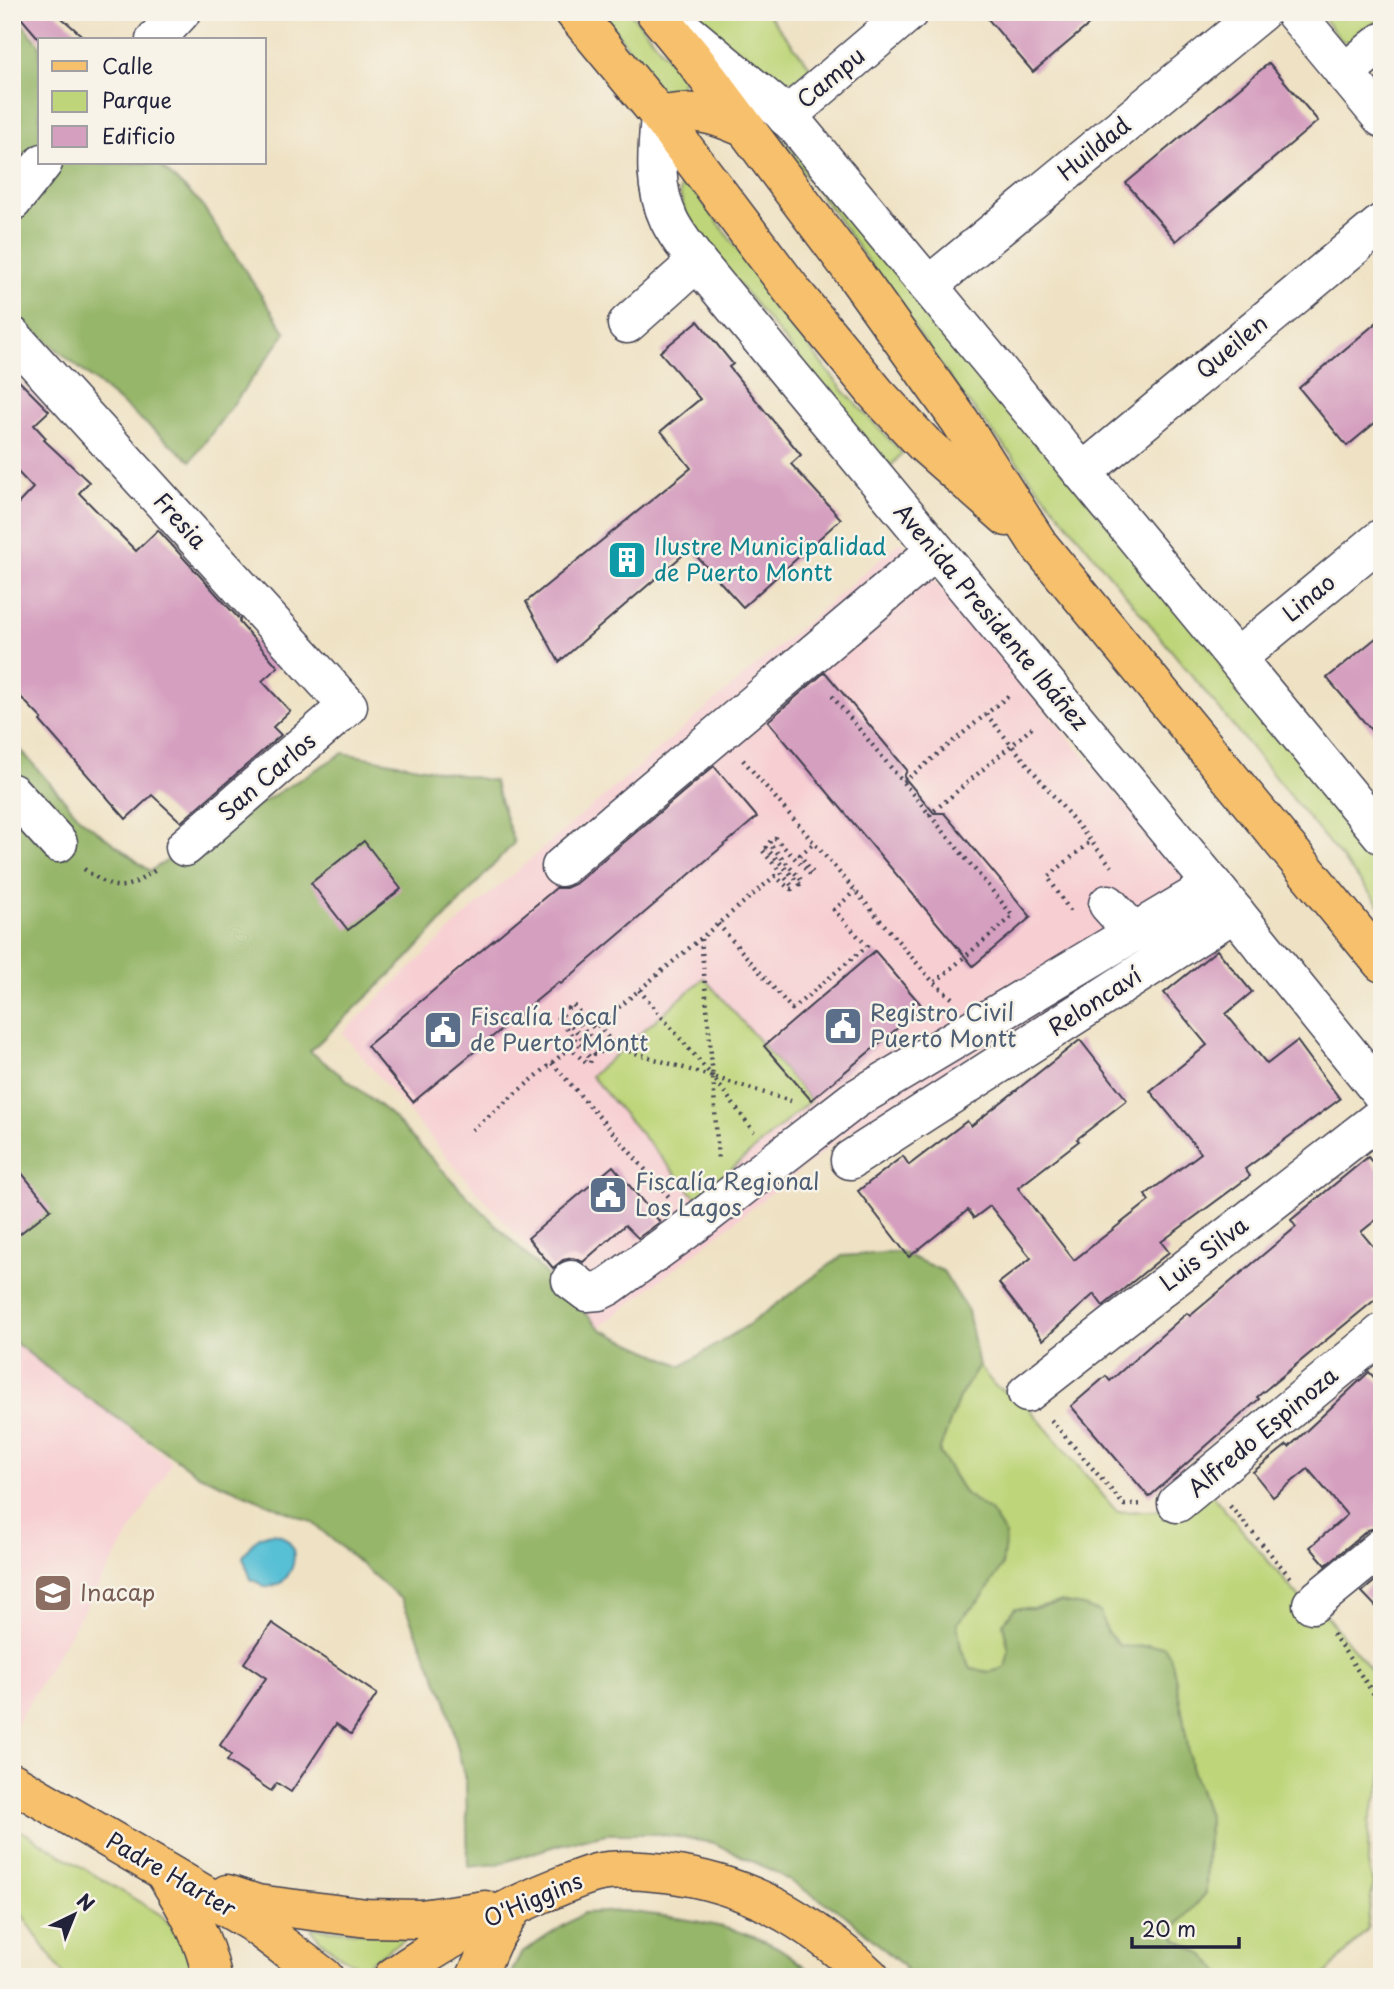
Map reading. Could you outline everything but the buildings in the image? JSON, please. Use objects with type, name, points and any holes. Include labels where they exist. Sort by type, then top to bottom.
[{"type":"main road","points":[[575,12],[660,116],[794,293],[876,393],[924,444],[1039,545]]},
{"type":"main road","points":[[655,12],[692,57],[860,281],[960,421],[1039,545],[1382,963]]},
{"type":"main road","points":[[660,116],[682,111],[704,113],[745,128]]},
{"type":"main road","name":"Padre Harter","points":[[12,1782],[251,1922],[324,1977]]},
{"type":"main road","points":[[162,1870],[257,1904],[367,1918],[421,1919],[514,1906]]},
{"type":"main road","points":[[162,1870],[185,1904],[200,1934],[212,1977]]},
{"type":"main road","name":"O'Higgins","points":[[393,1977],[450,1939],[514,1906],[576,1880],[598,1873],[624,1871],[691,1877],[735,1888],[781,1910],[844,1953],[870,1977]]},
{"type":"main road","points":[[476,1977],[492,1941],[514,1906]]},
{"type":"street","points":[[157,38],[181,12]]},
{"type":"street","points":[[664,12],[797,127],[1380,828]]},
{"type":"street","name":"Campu","points":[[786,117],[909,12]]},
{"type":"street","name":"Huildad","points":[[928,286],[1261,12]]},
{"type":"street","points":[[1294,12],[1382,118]]},
{"type":"street","points":[[1344,73],[1382,41]]},
{"type":"street","name":"Avenida Presidente Ibáñez","points":[[660,116],[656,167],[662,200],[669,220],[697,262],[1382,1094]]},
{"type":"street","points":[[12,202],[42,164]]},
{"type":"street","name":"Queilen","points":[[1083,472],[1382,223]]},
{"type":"street","points":[[627,324],[697,262]]},
{"type":"street","name":"Fresia","points":[[12,336],[348,706]]},
{"type":"street","name":"Linao","points":[[1237,658],[1382,538]]},
{"type":"street","points":[[561,867],[935,551]]},
{"type":"street","name":"San Carlos","points":[[185,847],[348,706]]},
{"type":"street","points":[[12,793],[58,844]]},
{"type":"street","points":[[571,1280],[587,1292],[599,1291],[609,1286],[708,1214],[853,1100],[1145,926],[1224,899]]},
{"type":"street","name":"Reloncaví","points":[[850,1160],[1224,899]]},
{"type":"street","points":[[1108,904],[1145,926]]},
{"type":"street","name":"Luis Silva","points":[[1027,1392],[1382,1116]]},
{"type":"street","name":"Alfredo Espinoza","points":[[1177,1503],[1382,1333]]},
{"type":"street","points":[[1312,1604],[1382,1546]]},
{"type":"path","points":[[904,782],[1010,694]]},
{"type":"path","points":[[744,760],[934,982],[1013,916],[832,696]]},
{"type":"path","points":[[986,714],[1091,841],[1145,926]]},
{"type":"path","points":[[929,814],[1036,725]]},
{"type":"path","points":[[472,1130],[570,1048],[586,1063],[590,1063],[591,1059],[558,1018],[559,1015],[562,1014],[595,1054],[600,1054],[601,1051],[568,1008],[573,1005],[594,1028],[775,876],[792,889],[763,849],[766,848],[800,884],[802,881],[769,843],[772,839],[775,838],[811,875],[813,873],[800,855],[814,843]]},
{"type":"path","points":[[1072,914],[1048,877],[1091,841]]},
{"type":"path","points":[[58,844],[103,883],[116,886],[137,883],[185,847]]},
{"type":"path","points":[[718,924],[792,1009],[867,946],[834,910],[855,891]]},
{"type":"path","points":[[701,938],[715,1133],[708,1214]]},
{"type":"path","points":[[639,990],[713,1077],[775,1161]]},
{"type":"path","points":[[598,1025],[616,1047],[835,1114]]},
{"type":"path","points":[[552,1063],[708,1214]]},
{"type":"path","points":[[1027,1392],[1124,1504],[1177,1503]]},
{"type":"path","points":[[1207,1478],[1312,1604],[1382,1706]]},
{"type":"shaded area","points":[[901,541],[1215,910],[859,1124],[600,1327],[457,1169],[342,1033],[477,905]]},
{"type":"shaded area","name":"Inacap","points":[[12,1336],[172,1462],[15,1726],[12,1725]]},
{"type":"green space","points":[[12,12],[38,43],[38,164],[158,164],[200,202],[286,333],[191,461],[25,323],[12,335]]},
{"type":"green space","points":[[601,12],[630,12],[681,74],[683,81],[678,89],[670,92],[659,88]]},
{"type":"green space","points":[[687,12],[766,12],[813,70],[798,80],[787,82],[764,77]]},
{"type":"green space","points":[[1318,12],[1382,12],[1382,17],[1350,43],[1341,40]]},
{"type":"green space","points":[[768,121],[1382,851],[1382,908],[959,391],[836,216],[772,131]]},
{"type":"green space","points":[[685,181],[821,363],[902,453],[891,466],[859,431],[686,216],[680,194],[681,185]]},
{"type":"green space","points":[[12,740],[81,819],[150,871],[343,753],[494,781],[514,843],[407,959],[310,1051],[389,1113],[466,1195],[602,1330],[682,1366],[748,1325],[842,1256],[900,1252],[943,1271],[968,1311],[979,1366],[959,1398],[939,1452],[965,1494],[990,1511],[1006,1535],[1002,1566],[983,1596],[957,1623],[961,1649],[971,1669],[990,1672],[1005,1668],[1009,1650],[1003,1624],[1015,1608],[1034,1608],[1061,1602],[1100,1612],[1106,1631],[1120,1646],[1164,1646],[1173,1666],[1191,1767],[1209,1819],[1206,1893],[1176,1927],[1176,1939],[1204,1955],[1224,1977],[911,1977],[902,1965],[845,1915],[775,1872],[714,1843],[658,1834],[606,1834],[558,1845],[498,1864],[468,1867],[466,1783],[446,1700],[402,1600],[312,1522],[199,1475],[60,1378],[12,1340]]},
{"type":"green space","points":[[704,978],[811,1100],[697,1199],[591,1076]]},
{"type":"green space","points":[[979,1366],[995,1386],[1023,1401],[1117,1512],[1176,1510],[1208,1490],[1310,1610],[1323,1612],[1382,1683],[1382,1782],[1369,1821],[1368,1864],[1373,1884],[1367,1930],[1323,1977],[1223,1977],[1204,1955],[1176,1939],[1176,1927],[1206,1890],[1209,1819],[1191,1767],[1183,1716],[1149,1645],[1137,1648],[1119,1646],[1106,1631],[1099,1612],[1061,1602],[1034,1608],[1015,1608],[1003,1624],[1009,1650],[1006,1668],[990,1672],[971,1669],[961,1649],[957,1623],[983,1596],[990,1511],[965,1494],[939,1451],[959,1398]]},
{"type":"green space","points":[[12,1825],[161,1915],[180,1935],[195,1977],[65,1977],[12,1900]]},
{"type":"green space","points":[[624,1911],[719,1926],[755,1937],[779,1948],[817,1977],[509,1977],[521,1954],[584,1913]]},
{"type":"green space","points":[[311,1928],[406,1938],[365,1966],[351,1962],[335,1952],[320,1940]]},
{"type":"water","points":[[272,1533],[281,1535],[288,1542],[292,1547],[294,1559],[282,1582],[266,1587],[251,1579],[243,1557],[254,1541]]},
{"type":"place","name":"Ilustre Municipalidad de Puerto Montt","points":[[627,560]]},
{"type":"place","name":"Registro Civil Puerto Montt","points":[[843,1026]]},
{"type":"place","name":"Fiscalía Local de Puerto Montt","points":[[443,1030]]},
{"type":"place","name":"Fiscalía Regional Los Lagos","points":[[608,1195]]},
{"type":"place","name":"Inacap","points":[[53,1593]]}]
